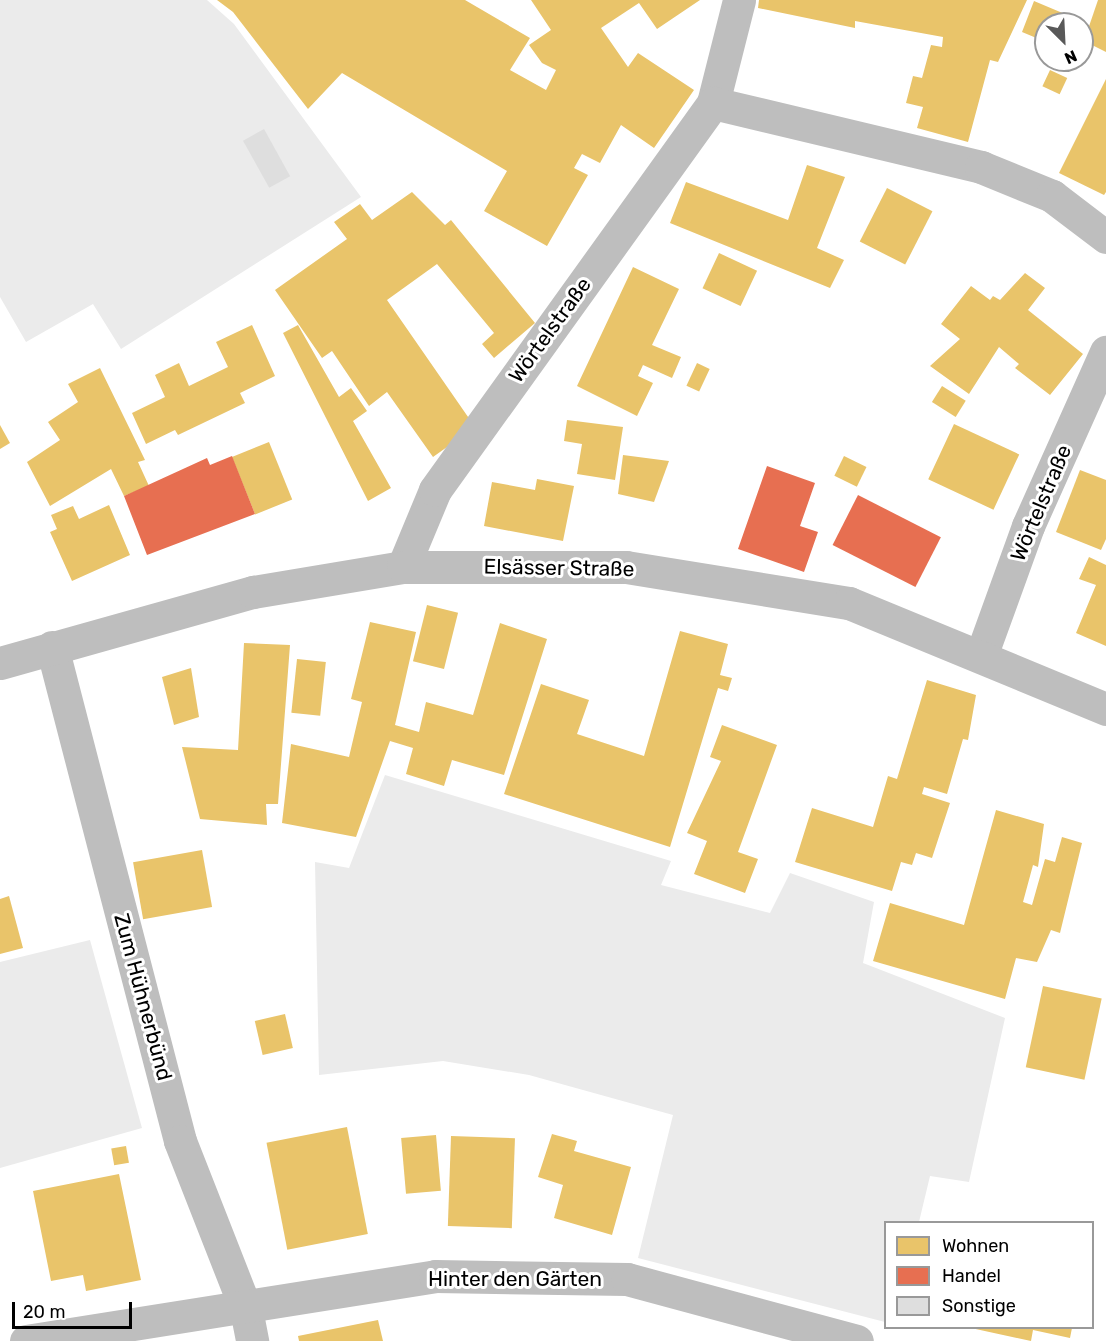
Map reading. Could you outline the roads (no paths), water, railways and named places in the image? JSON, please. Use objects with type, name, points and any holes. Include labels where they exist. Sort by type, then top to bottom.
[{"type":"street","name":"Wörtelstraße","points":[[403,567],[435,490],[713,103],[739,0]]},
{"type":"street","points":[[713,103],[981,167],[1052,196],[1106,237]]},
{"type":"street","name":"Wörtelstraße","points":[[981,656],[1028,526],[1106,352]]},
{"type":"street","name":"Elsässer Straße","points":[[0,663],[253,592],[403,567],[626,567],[849,603],[1106,709]]},
{"type":"street","name":"Zum Hühnerbünd","points":[[52,647],[180,1141],[246,1309],[252,1341]]},
{"type":"street","name":"Hinter den Gärten","points":[[26,1341],[246,1309],[435,1276],[627,1279],[857,1341]]}]
